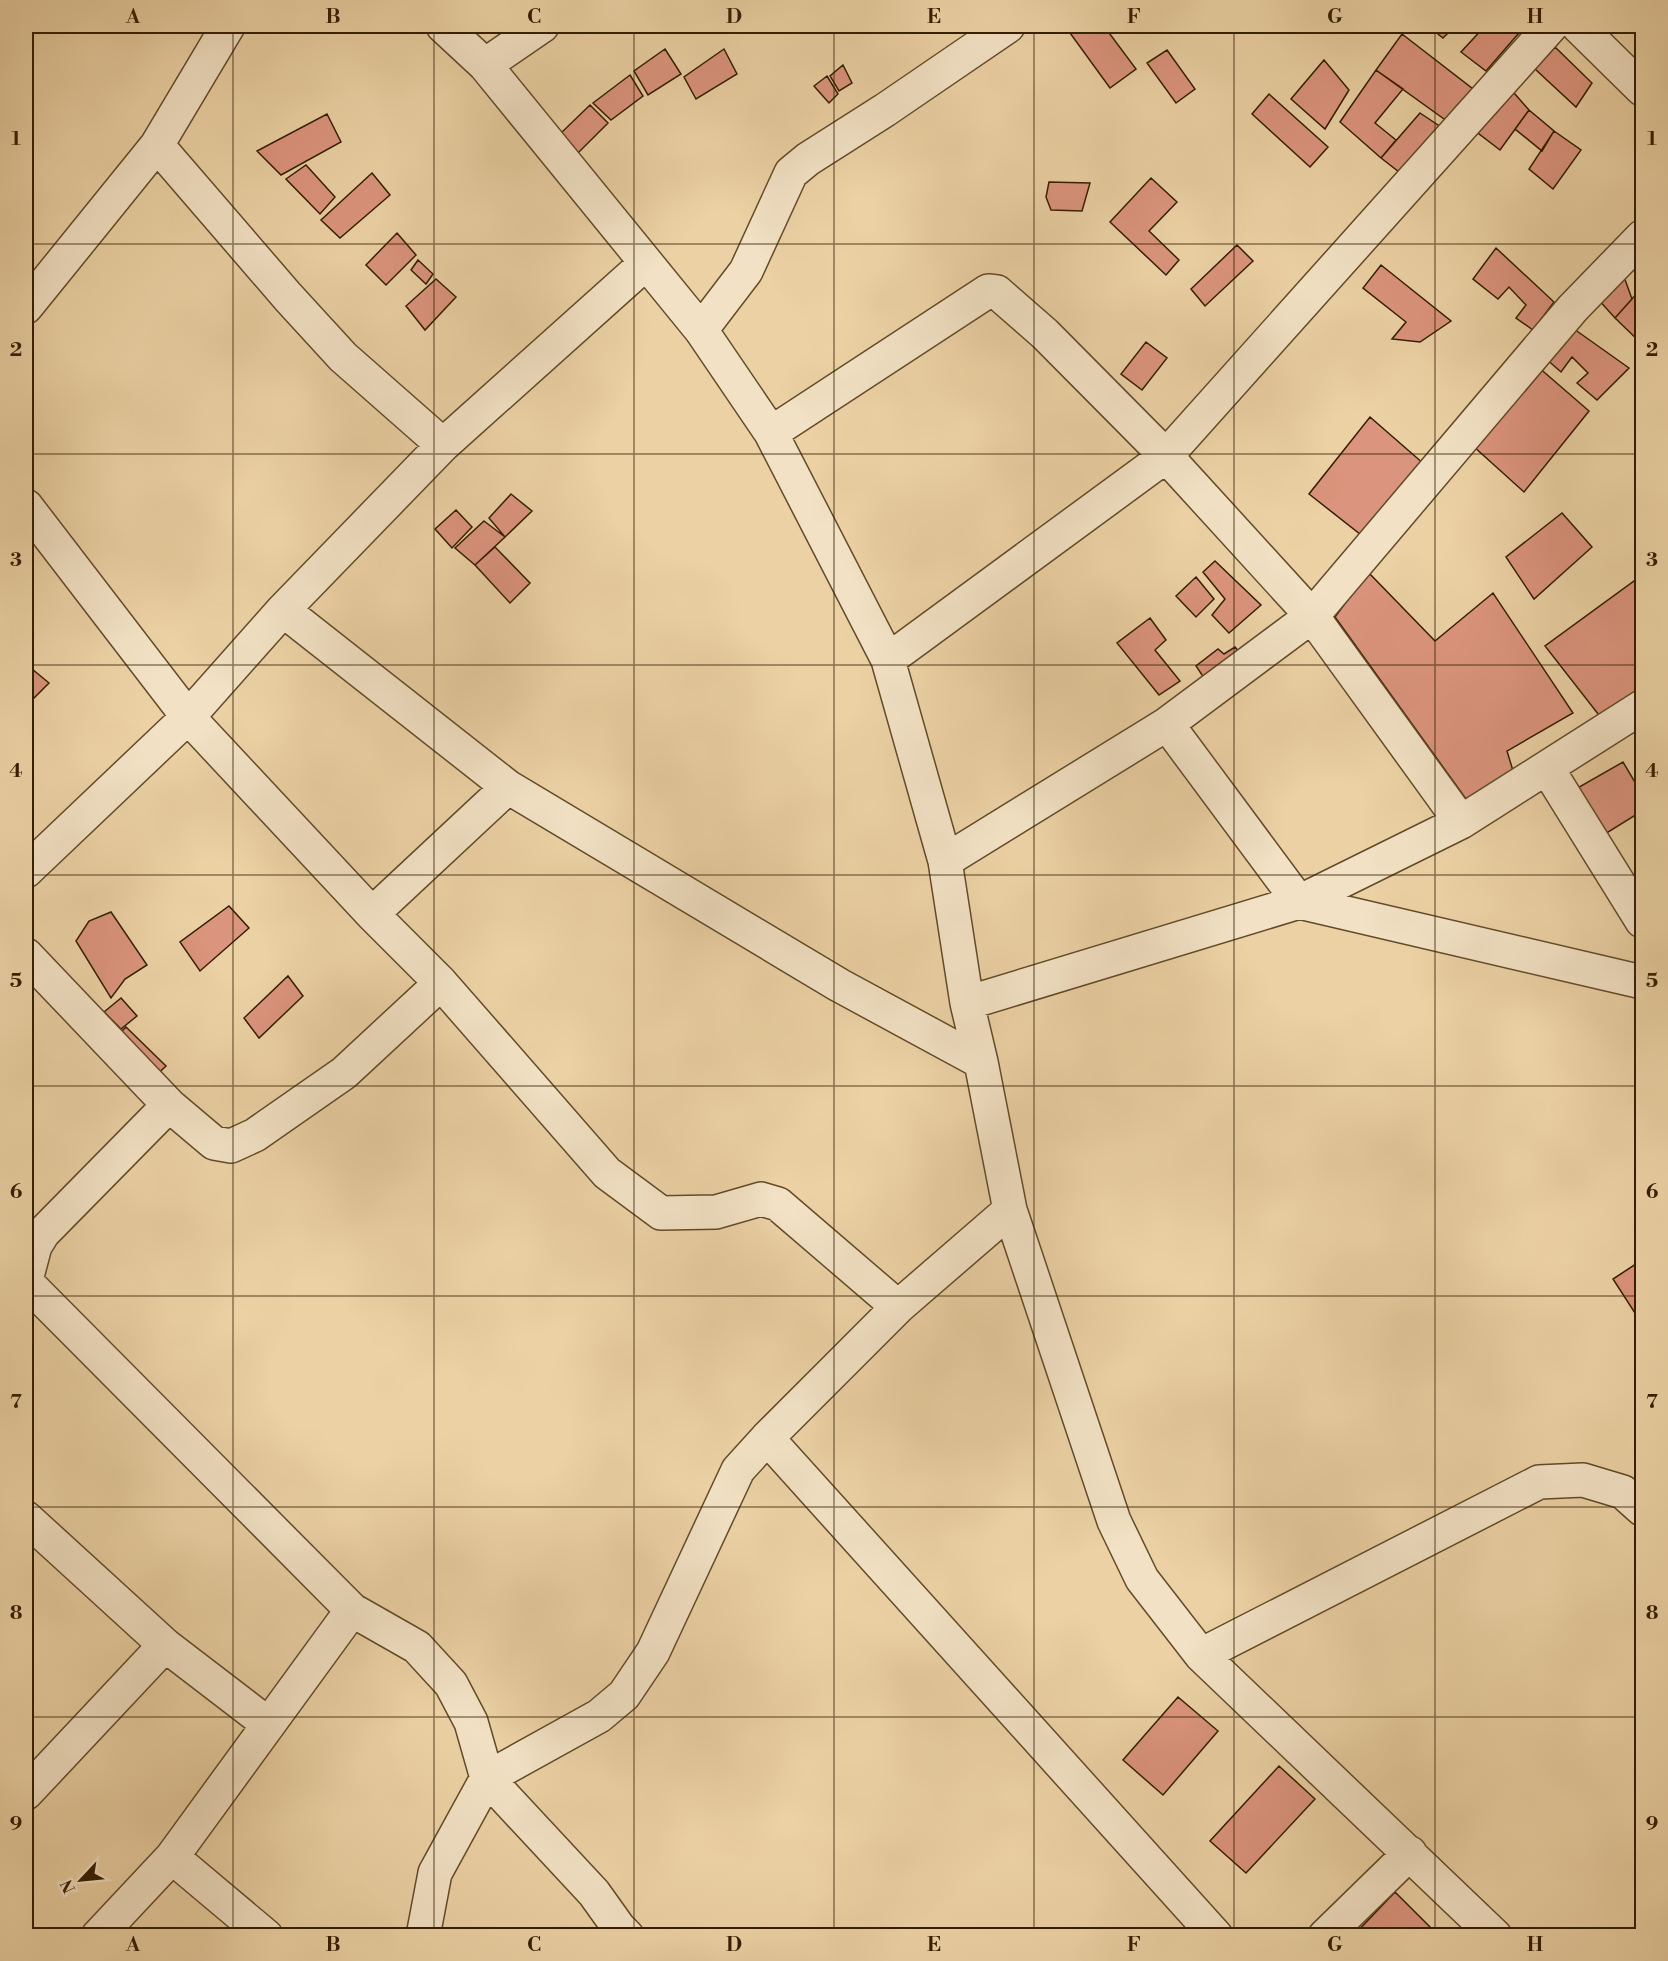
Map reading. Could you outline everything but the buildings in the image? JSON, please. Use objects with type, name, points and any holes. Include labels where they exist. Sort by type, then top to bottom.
[{"type":"street","points":[[26,307],[158,145],[228,26]]},
{"type":"street","points":[[443,26],[485,65],[700,330],[771,433],[888,660],[945,861],[967,1003],[1010,1210],[1114,1521],[1142,1579],[1201,1655],[1495,1935]]},
{"type":"street","points":[[485,65],[542,26]]},
{"type":"street","points":[[700,330],[746,271],[791,173],[808,159],[885,110],[1008,26]]},
{"type":"street","points":[[888,660],[1166,456],[1551,26]]},
{"type":"street","points":[[1578,26],[1642,89]]},
{"type":"street","points":[[158,145],[288,297],[343,357],[442,445]]},
{"type":"street","points":[[945,861],[1167,723],[1312,616],[1573,308],[1642,237]]},
{"type":"street","points":[[26,871],[188,717],[283,610],[442,445],[646,263]]},
{"type":"street","points":[[771,433],[988,291],[997,292],[1045,334],[1166,456],[1312,616],[1461,822]]},
{"type":"street","points":[[26,506],[188,717],[372,914],[441,983],[607,1173],[661,1213],[717,1212],[761,1199],[778,1204],[898,1307]]},
{"type":"street","points":[[283,610],[508,787],[839,985],[981,1062]]},
{"type":"street","points":[[967,1003],[1299,902],[1461,822],[1642,707]]},
{"type":"street","points":[[1167,723],[1299,902],[1642,982]]},
{"type":"street","points":[[1547,768],[1642,921]]},
{"type":"street","points":[[372,914],[508,787]]},
{"type":"street","points":[[26,955],[169,1105],[214,1143],[231,1146],[255,1135],[344,1073],[441,983]]},
{"type":"street","points":[[169,1105],[43,1233],[35,1246],[26,1281],[352,1610],[417,1647],[451,1684],[471,1722],[487,1778],[594,1893],[619,1928],[627,1935]]},
{"type":"street","points":[[423,1935],[435,1872],[487,1778],[599,1716],[624,1695],[653,1652],[738,1470],[898,1307],[1010,1210]]},
{"type":"street","points":[[767,1438],[1216,1935]]},
{"type":"street","points":[[1201,1655],[1539,1482],[1583,1480],[1623,1492],[1642,1509]]},
{"type":"street","points":[[26,1518],[165,1645],[268,1724]]},
{"type":"street","points":[[98,1935],[172,1857],[352,1610]]},
{"type":"street","points":[[26,1794],[165,1645]]},
{"type":"street","points":[[1325,1935],[1410,1853]]},
{"type":"street","points":[[172,1857],[266,1935]]}]
